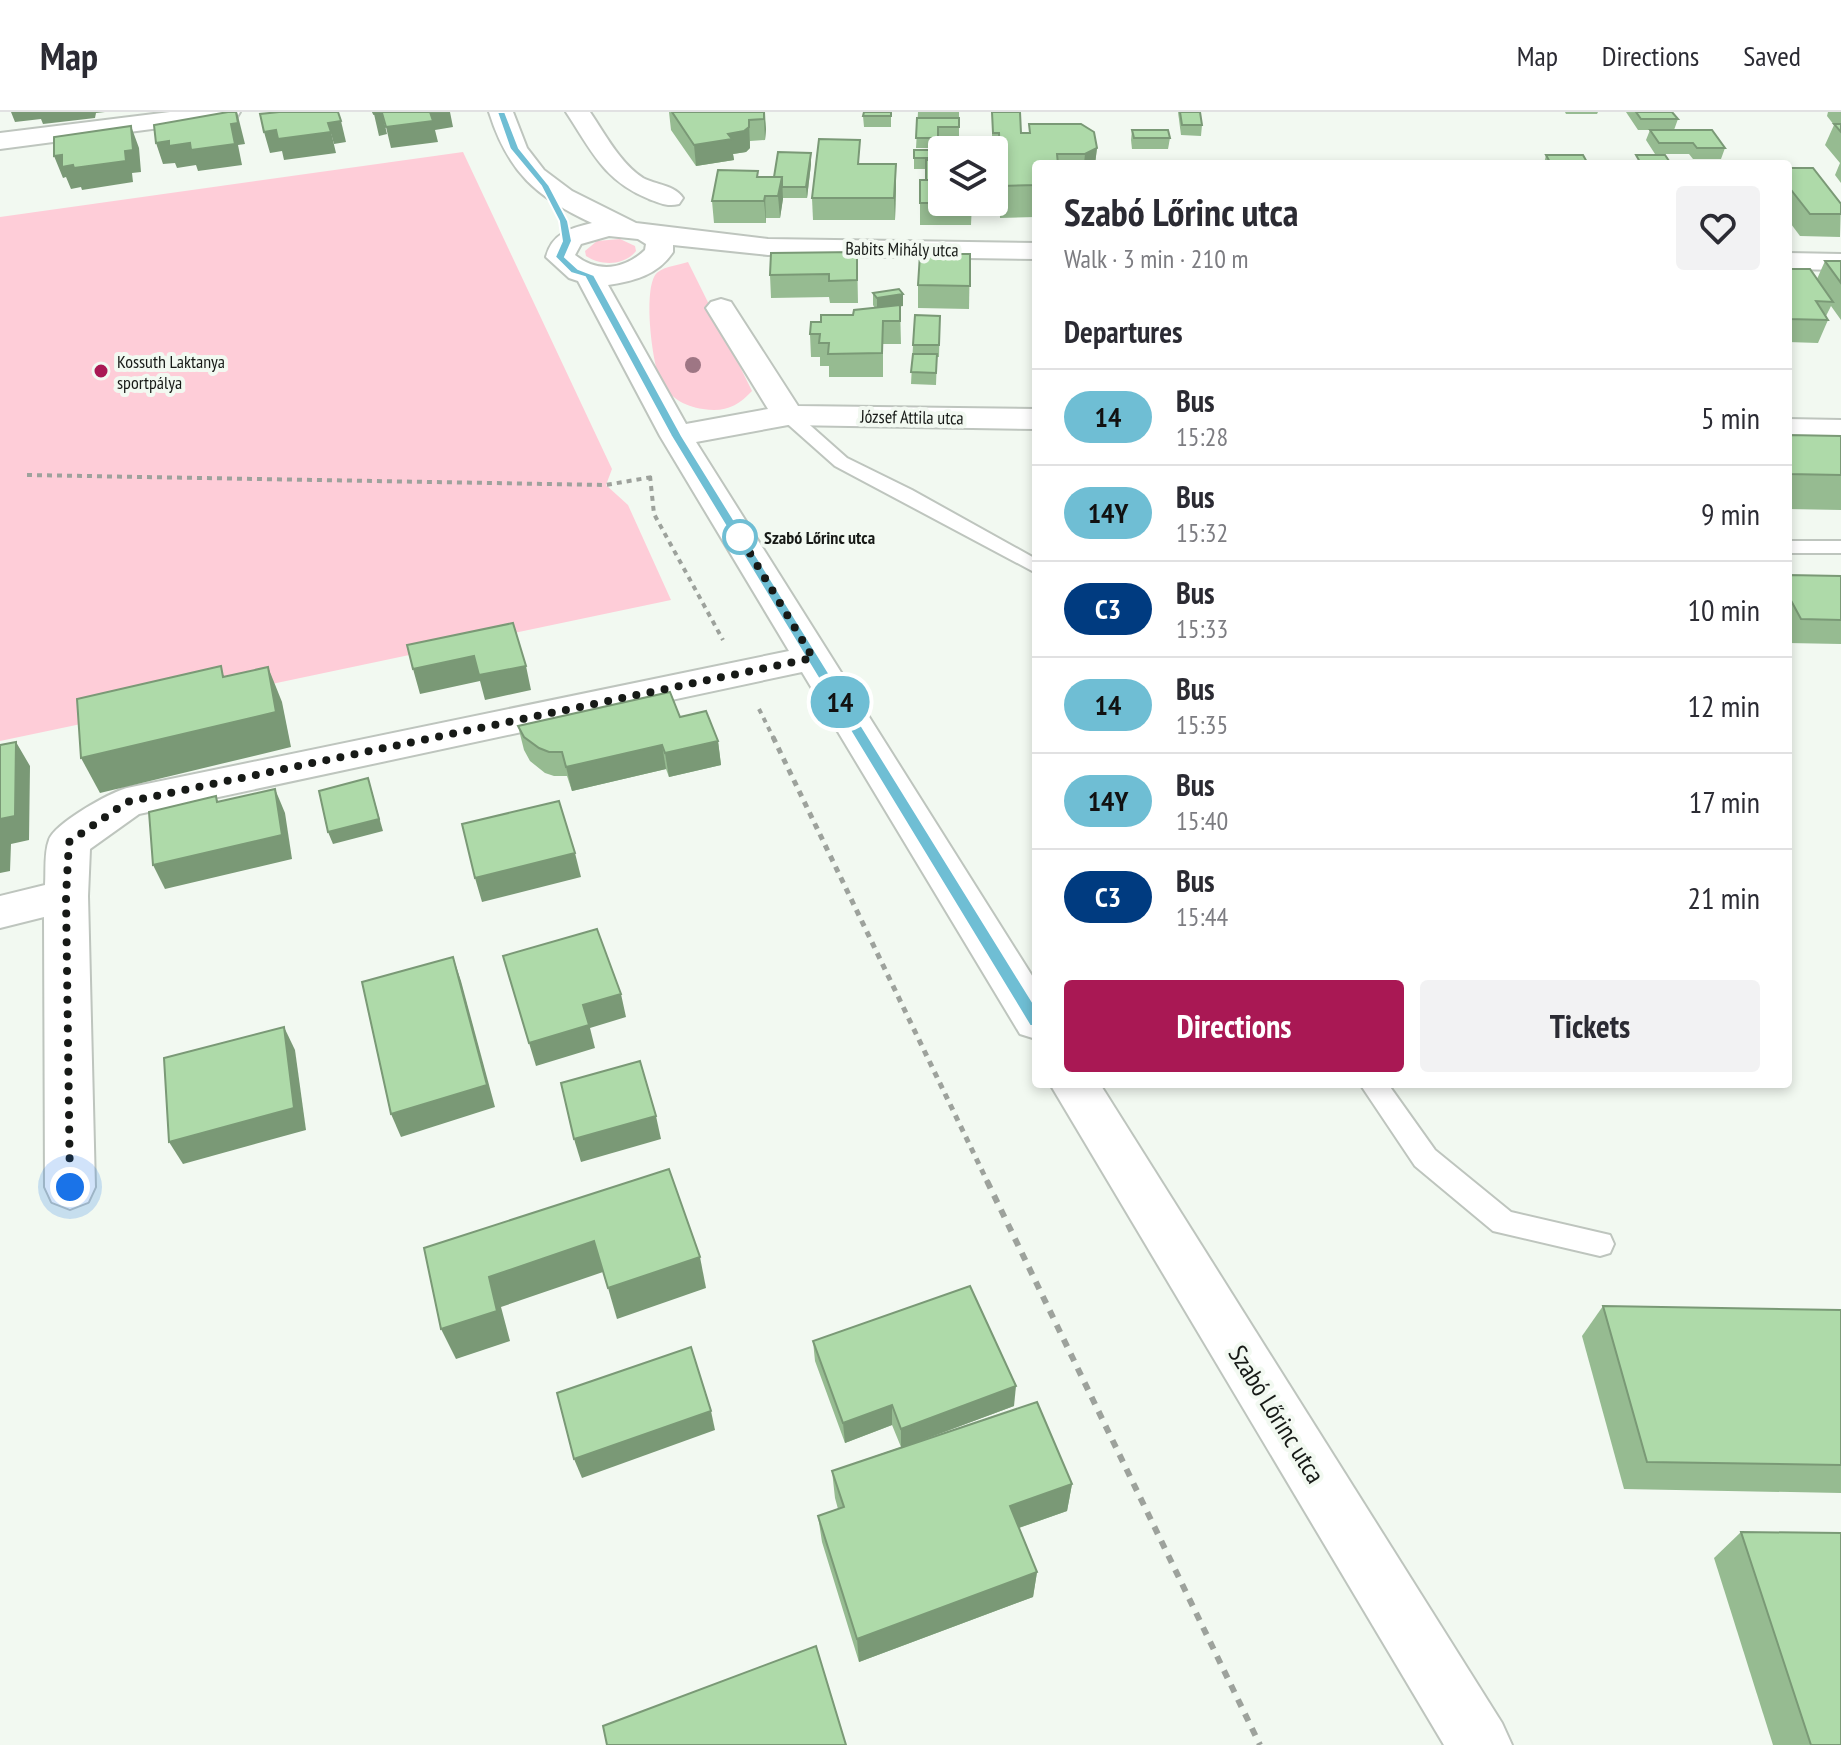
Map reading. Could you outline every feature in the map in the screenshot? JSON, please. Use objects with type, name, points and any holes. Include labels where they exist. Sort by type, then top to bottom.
[{"type":"street","points":[[0,141],[160,116],[228,112]]},
{"type":"street","points":[[501,112],[514,149],[545,185],[564,221],[567,241]]},
{"type":"street","points":[[578,112],[613,164],[634,183],[670,198]]},
{"type":"street","points":[[545,185],[644,247]]},
{"type":"street","points":[[593,230],[644,247],[623,274],[589,275],[575,271],[560,257],[567,241],[593,230]]},
{"type":"street","points":[[626,341],[644,247]]},
{"type":"street","name":"Babits Mihály utca","points":[[644,247],[1032,251]]},
{"type":"street","points":[[1792,261],[1841,262]]},
{"type":"street","points":[[589,275],[676,436],[1032,1014]]},
{"type":"street","points":[[721,308],[788,415]]},
{"type":"street","name":"József Attila utca","points":[[676,436],[788,415],[1032,419]]},
{"type":"street","points":[[1792,429],[1841,430]]},
{"type":"street","points":[[70,1187],[66,896],[69,842],[127,802],[813,658]]},
{"type":"street","points":[[0,912],[66,896]]},
{"type":"street","name":"Szabó Lőrinc utca","points":[[1076,1088],[1480,1745]]},
{"type":"lane","points":[[788,415],[841,462],[906,494],[1032,565]]},
{"type":"lane","points":[[996,544],[1032,544]]},
{"type":"lane","points":[[1792,547],[1841,547]]},
{"type":"lane","points":[[1376,1088],[1425,1158],[1503,1222],[1600,1244]]},
{"type":"path","points":[[649,468],[654,514],[741,672],[1260,1745]]},
{"type":"path","points":[[27,475],[606,485]]},
{"type":"shaded area","points":[[463,152],[612,469],[606,485],[628,505],[671,600],[0,741],[0,217]]},
{"type":"shaded area","points":[[620,239],[635,246],[636,251],[625,260],[605,263],[586,256],[585,251],[597,241]]},
{"type":"shaded area","points":[[688,262],[752,391],[741,401],[724,409],[703,409],[678,400],[664,386],[657,370],[649,306],[653,279],[661,270]]},
{"type":"building","points":[[236,112],[238,123],[231,124],[235,144],[191,150],[190,143],[169,146],[169,141],[156,143],[154,125]]},
{"type":"building","points":[[338,112],[341,121],[328,123],[331,132],[278,139],[276,130],[264,132],[260,114]]},
{"type":"building","points":[[373,112],[430,112],[433,121],[386,127],[382,113]]},
{"type":"building","points":[[672,112],[764,112],[764,119],[749,120],[749,127],[744,131],[728,134],[732,139],[694,145]]},
{"type":"building","points":[[864,112],[891,112],[891,116],[863,116]]},
{"type":"building","points":[[992,112],[1020,112],[1021,133],[1030,133],[1029,124],[1081,124],[1094,132],[1097,148],[1085,154],[1057,154],[1058,160],[1032,160],[1032,185],[1008,186],[1008,136],[999,136],[999,133],[993,133]]},
{"type":"building","points":[[1180,112],[1200,112],[1202,125],[1182,125]]},
{"type":"building","points":[[1636,112],[1672,112],[1678,119],[1641,119]]},
{"type":"building","points":[[917,118],[959,118],[959,127],[938,127],[938,136],[916,138]]},
{"type":"building","points":[[131,126],[133,150],[125,151],[126,161],[74,168],[73,165],[62,167],[62,155],[54,156],[54,137]]},
{"type":"building","points":[[1132,130],[1168,130],[1170,138],[1134,138]]},
{"type":"building","points":[[1650,130],[1712,130],[1725,148],[1697,148],[1693,143],[1659,143]]},
{"type":"building","points":[[819,139],[860,140],[858,164],[896,164],[894,198],[812,198]]},
{"type":"building","points":[[914,150],[928,150],[928,158],[914,158]]},
{"type":"building","points":[[778,152],[811,153],[806,187],[782,187],[782,177],[774,177]]},
{"type":"building","points":[[1546,155],[1583,155],[1586,160],[1549,160]]},
{"type":"building","points":[[1636,155],[1665,155],[1668,160],[1639,160]]},
{"type":"building","points":[[1792,168],[1813,168],[1841,204],[1841,214],[1810,214],[1792,191]]},
{"type":"building","points":[[718,170],[758,171],[757,177],[782,177],[778,196],[765,196],[764,201],[712,201]]},
{"type":"building","points":[[920,180],[928,180],[928,203],[920,203]]},
{"type":"building","points":[[857,252],[857,280],[829,281],[829,274],[770,275],[771,253]]},
{"type":"building","points":[[920,254],[970,254],[970,286],[918,285]]},
{"type":"building","points":[[1825,261],[1841,261],[1841,283]]},
{"type":"building","points":[[1792,269],[1810,269],[1833,302],[1816,301],[1828,320],[1792,319]]},
{"type":"building","points":[[899,289],[903,294],[877,298],[873,293]]},
{"type":"building","points":[[900,305],[900,321],[883,321],[882,353],[828,354],[829,343],[819,343],[820,334],[810,334],[811,322],[821,322],[821,315],[853,315],[854,310]]},
{"type":"building","points":[[915,315],[940,316],[939,345],[913,345]]},
{"type":"building","points":[[913,354],[937,354],[936,373],[911,372]]},
{"type":"building","points":[[1792,435],[1841,436],[1841,475],[1792,474]]},
{"type":"building","points":[[1792,575],[1841,576],[1841,620],[1801,619],[1792,602]]},
{"type":"building","points":[[513,623],[526,666],[479,675],[474,656],[413,669],[407,645]]},
{"type":"building","points":[[221,666],[223,677],[268,667],[276,712],[81,758],[77,699]]},
{"type":"building","points":[[670,692],[680,717],[706,711],[718,741],[665,753],[662,745],[566,767],[562,752],[539,748],[524,737],[518,726]]},
{"type":"building","points":[[16,742],[15,816],[0,819],[0,745]]},
{"type":"building","points":[[368,778],[379,819],[328,832],[319,791]]},
{"type":"building","points":[[275,789],[282,835],[153,865],[149,812],[216,796],[217,802]]},
{"type":"building","points":[[559,801],[575,853],[475,878],[462,824]]},
{"type":"building","points":[[597,929],[621,994],[583,1005],[589,1025],[529,1043],[503,956]]},
{"type":"building","points":[[453,957],[487,1085],[391,1114],[362,982]]},
{"type":"building","points":[[284,1027],[294,1108],[169,1142],[164,1058]]},
{"type":"building","points":[[640,1061],[656,1116],[574,1139],[561,1083]]},
{"type":"building","points":[[669,1169],[700,1257],[608,1288],[594,1241],[489,1277],[497,1311],[441,1329],[424,1248]]},
{"type":"building","points":[[970,1286],[1016,1386],[901,1429],[892,1405],[843,1423],[813,1341]]},
{"type":"building","points":[[1603,1306],[1841,1310],[1841,1465],[1647,1462]]},
{"type":"building","points":[[691,1347],[711,1411],[574,1459],[557,1393]]},
{"type":"building","points":[[1037,1402],[1072,1484],[1010,1506],[1037,1572],[857,1639],[818,1516],[844,1507],[832,1471]]},
{"type":"building","points":[[1741,1532],[1841,1533],[1841,1745],[1811,1745]]},
{"type":"building","points":[[816,1646],[846,1745],[607,1745],[603,1726]]},
{"type":"bus line","name":"14","points":[[501,112],[514,149],[545,185],[564,221],[567,241],[560,257],[565,265],[589,275],[676,436],[701,472],[1032,1014]]},
{"type":"place","name":"Kossuth Laktanya sportpálya","points":[[101,371]]},
{"type":"place","name":"Szabó Lőrinc utca","points":[[740,537]]},
{"type":"route","points":[[70,1187],[66,896],[69,842],[127,802],[813,658],[733,525],[740,537]]}]
